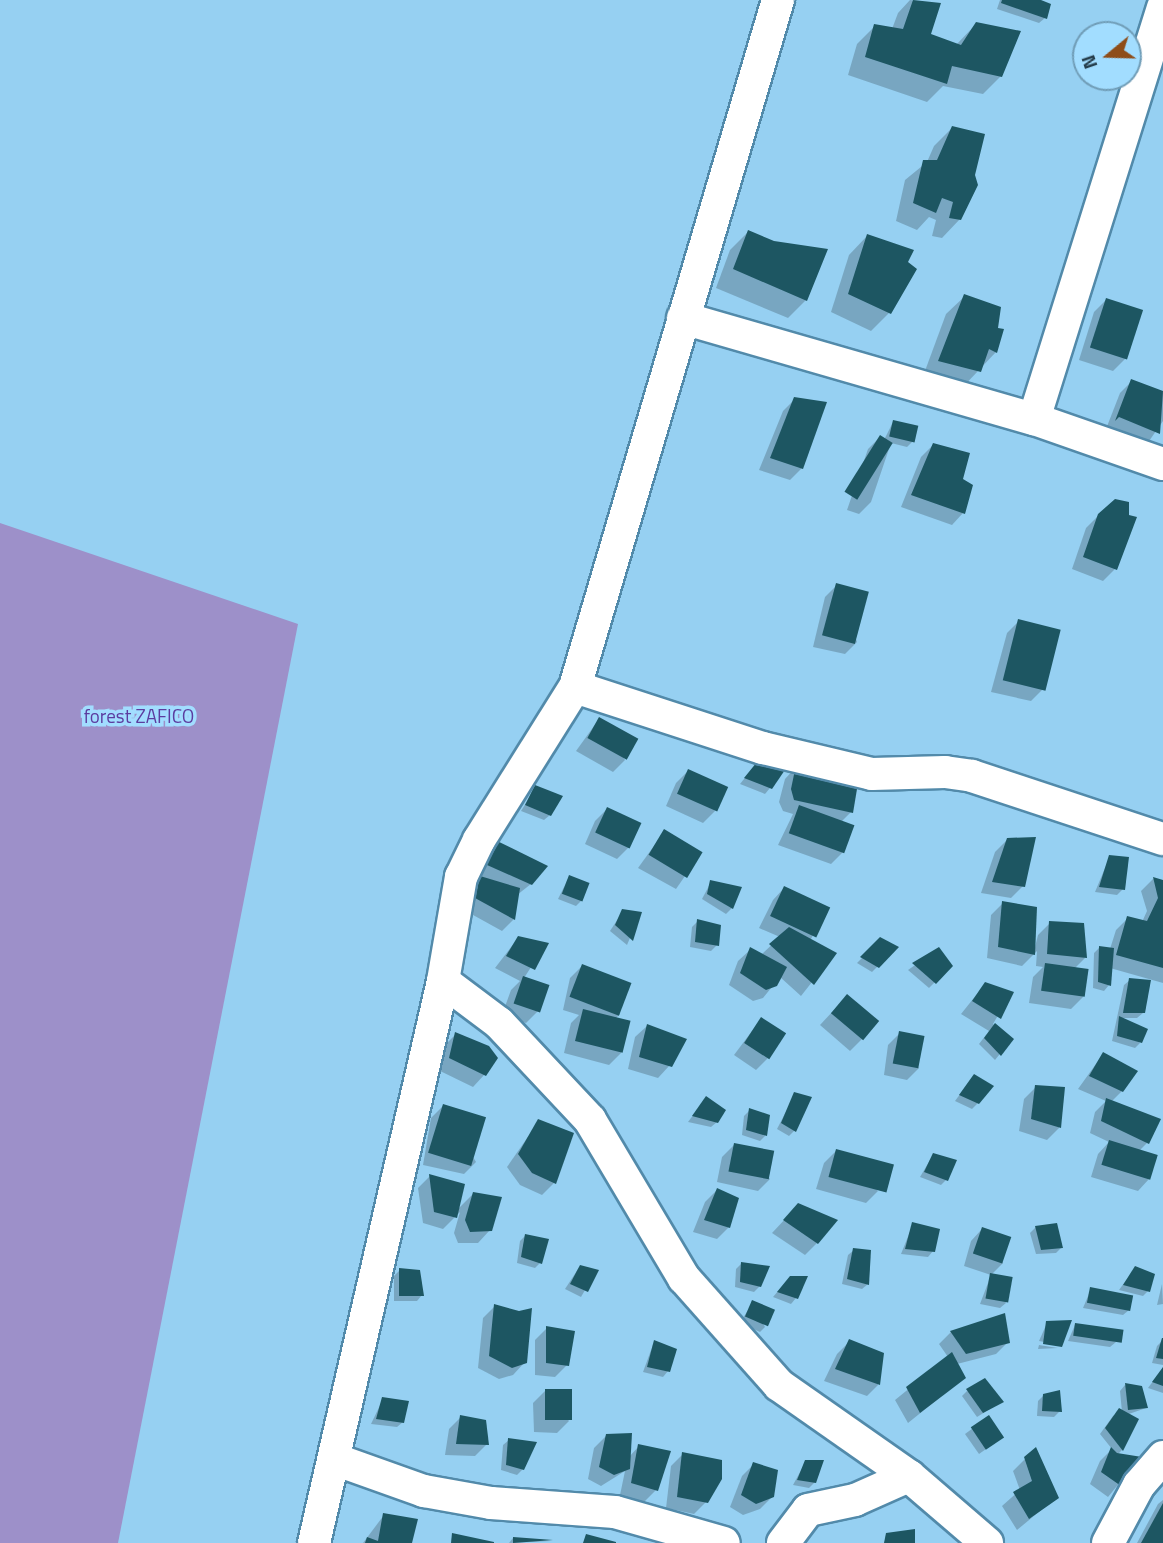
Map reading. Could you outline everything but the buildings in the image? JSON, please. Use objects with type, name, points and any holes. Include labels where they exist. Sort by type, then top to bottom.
[{"type":"street","points":[[314,1543],[443,981],[461,877],[479,840],[575,687],[778,0]]},
{"type":"street","points":[[1034,419],[1163,8]]},
{"type":"street","points":[[683,318],[1034,419],[1163,464]]},
{"type":"street","points":[[575,687],[763,748],[872,774],[946,772],[972,776],[1163,839]]},
{"type":"street","points":[[443,981],[499,1023],[590,1120],[684,1278],[779,1385],[909,1475],[987,1543]]},
{"type":"street","points":[[1108,1543],[1139,1485],[1163,1457]]},
{"type":"street","points":[[334,1459],[424,1491],[491,1503],[615,1512],[724,1543]]},
{"type":"street","points":[[783,1543],[808,1510],[855,1500],[909,1475]]},
{"type":"green space","name":"forest ZAFICO","points":[[0,523],[298,624],[118,1543],[0,1543]]}]
